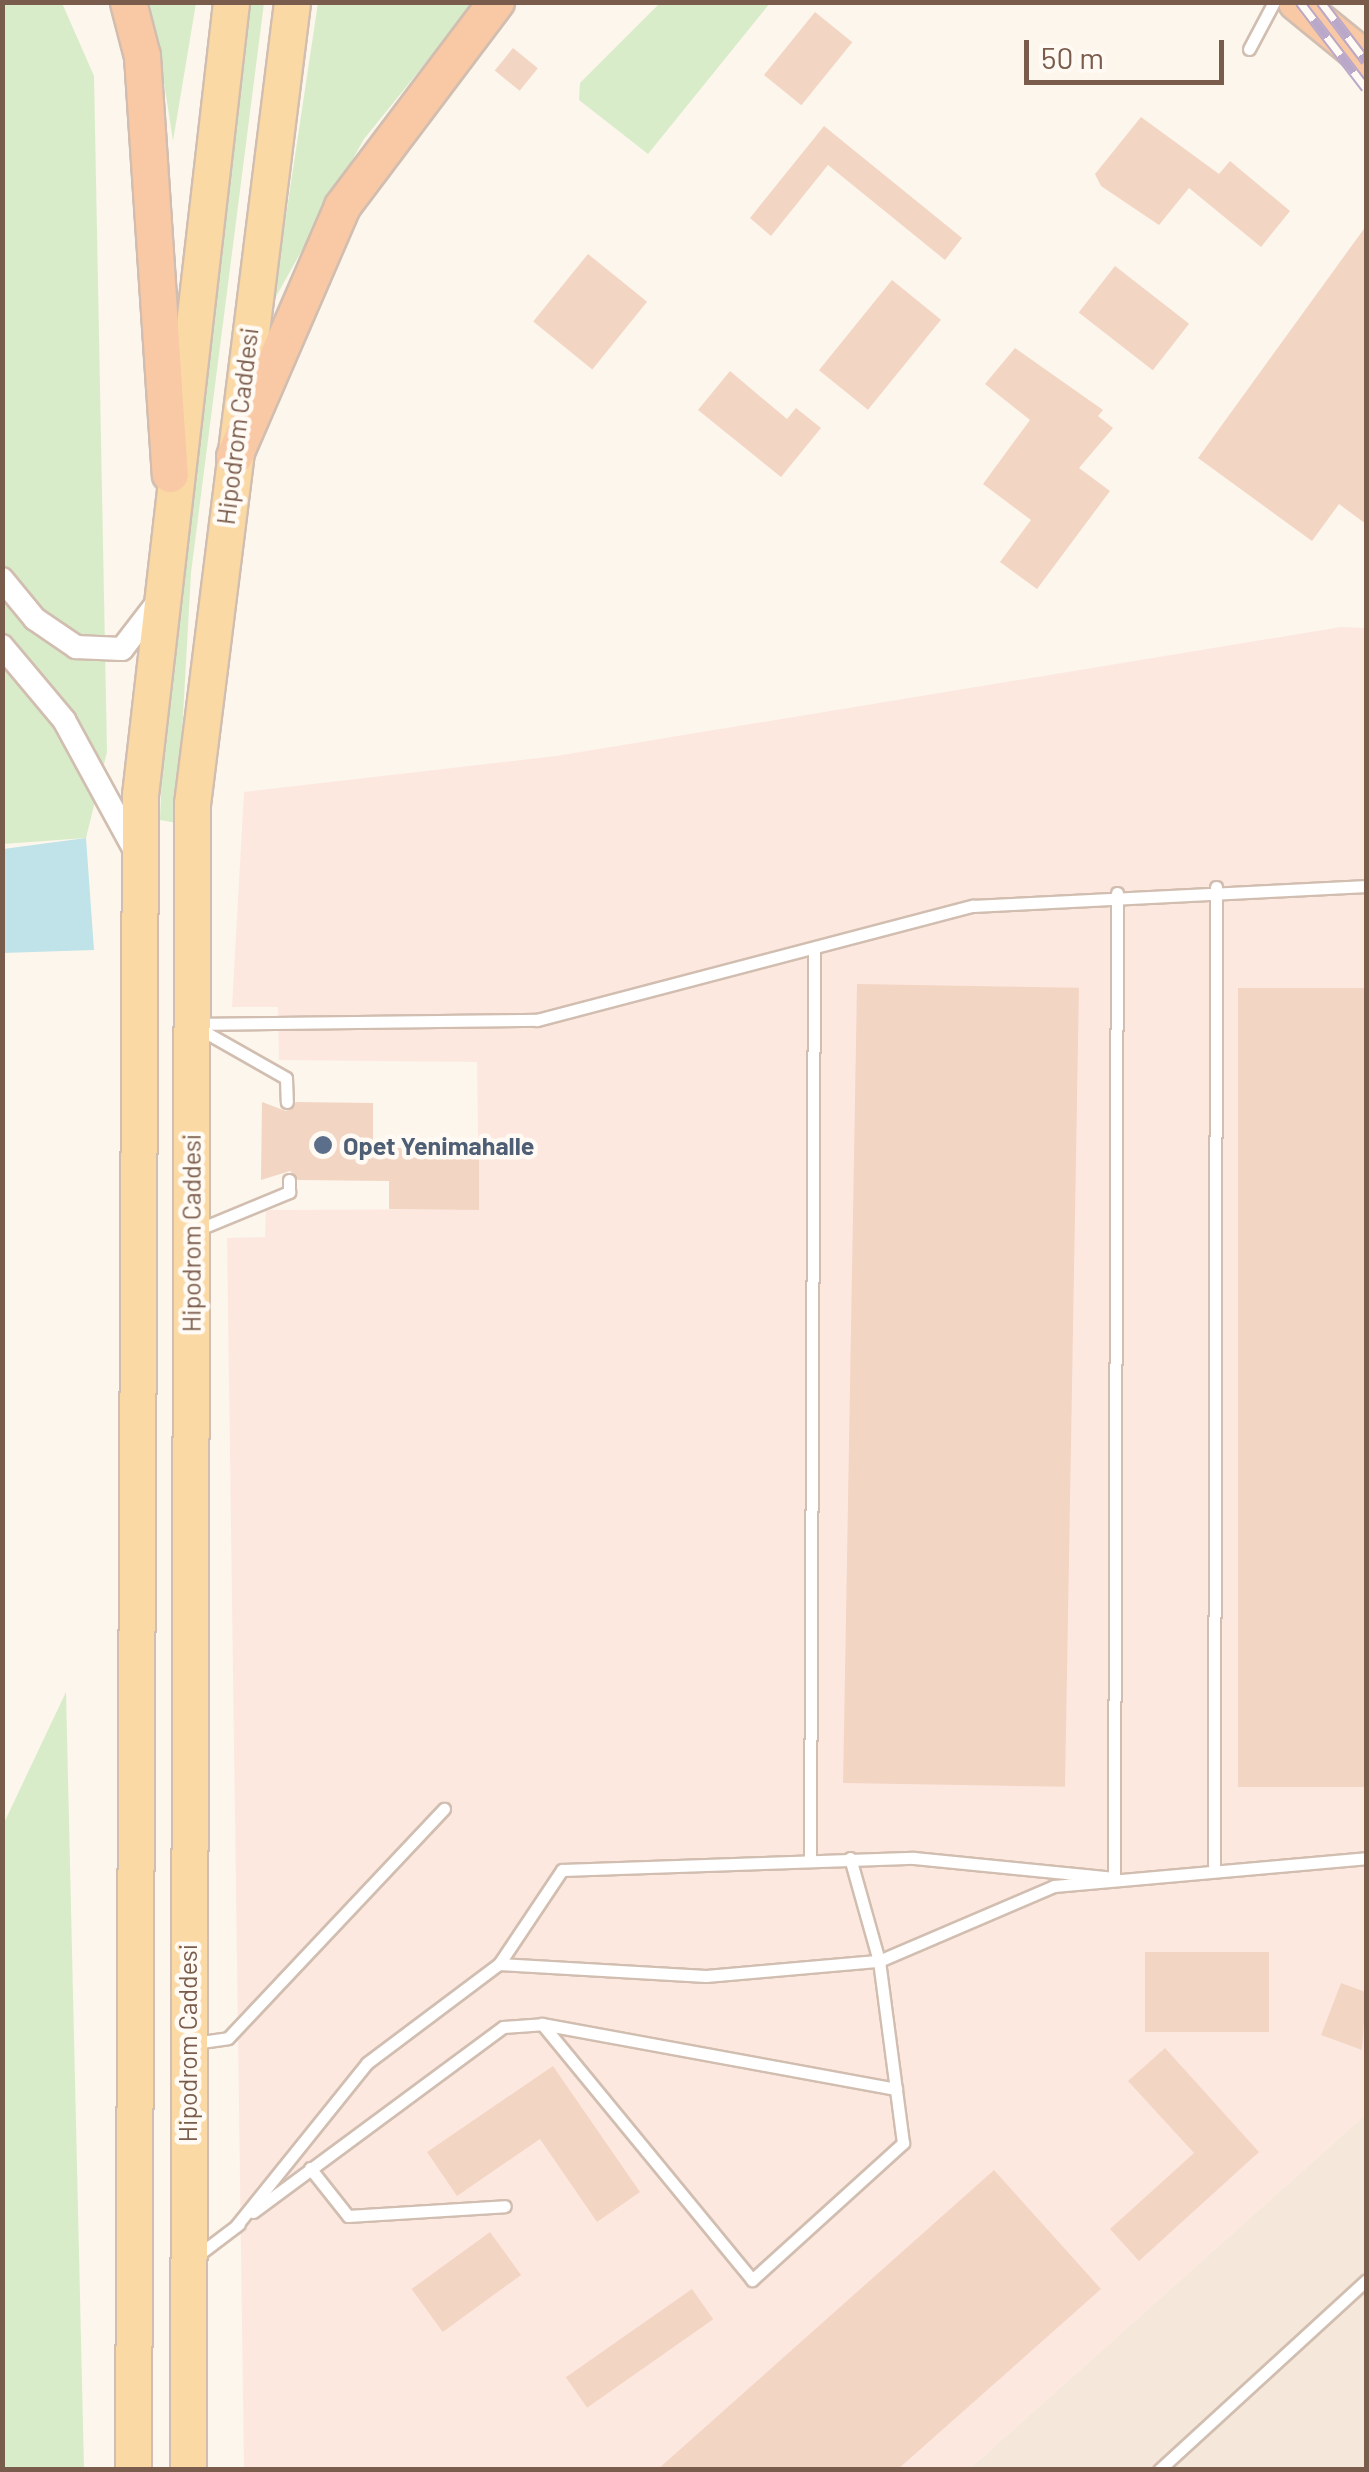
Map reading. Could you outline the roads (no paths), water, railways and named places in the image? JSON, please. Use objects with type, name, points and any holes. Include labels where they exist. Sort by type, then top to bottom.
[{"type":"highway","points":[[128,2],[142,56],[170,474]]},
{"type":"highway","points":[[234,456],[342,206],[496,2]]},
{"type":"highway","points":[[1296,2],[1366,59]]},
{"type":"main road","points":[[133,2470],[140,860],[170,474],[231,2]]},
{"type":"main road","name":"Hipodrom Caddesi","points":[[188,2470],[185,2045],[193,1232],[192,804],[292,2]]},
{"type":"street","points":[[2,579],[35,619],[76,646],[122,649],[158,602]]},
{"type":"street","points":[[2,646],[64,720],[140,860]]},
{"type":"lane","points":[[1249,49],[1274,2]]},
{"type":"lane","points":[[190,1024],[537,1020],[814,952],[973,906],[1216,887],[1366,886]]},
{"type":"lane","points":[[1214,1865],[1216,887]]},
{"type":"lane","points":[[1114,1878],[1117,893]]},
{"type":"lane","points":[[810,1858],[814,952]]},
{"type":"lane","points":[[190,1024],[286,1078],[287,1102]]},
{"type":"lane","points":[[193,1232],[289,1192],[289,1180]]},
{"type":"lane","points":[[185,2045],[228,2038],[444,1809]]},
{"type":"lane","points":[[236,2226],[367,2064],[498,1964],[562,1870],[850,1858],[1114,1878]]},
{"type":"lane","points":[[542,2024],[752,2280],[903,2142],[878,1961],[850,1858]]},
{"type":"lane","points":[[498,1964],[706,1976],[878,1961],[1054,1886],[1214,1865],[1366,1858]]},
{"type":"lane","points":[[188,2262],[474,2040],[542,2024],[896,2090]]},
{"type":"lane","points":[[310,2168],[348,2216],[505,2206]]},
{"type":"lane","points":[[1160,2470],[1366,2280]]},
{"type":"water","points":[[86,838],[94,950],[3,953],[3,849]]},
{"type":"railway","points":[[1300,2],[1366,88]]},
{"type":"railway","points":[[1321,2],[1366,61]]},
{"type":"place","name":"Opet Yenimahalle","points":[[323,1145]]}]
